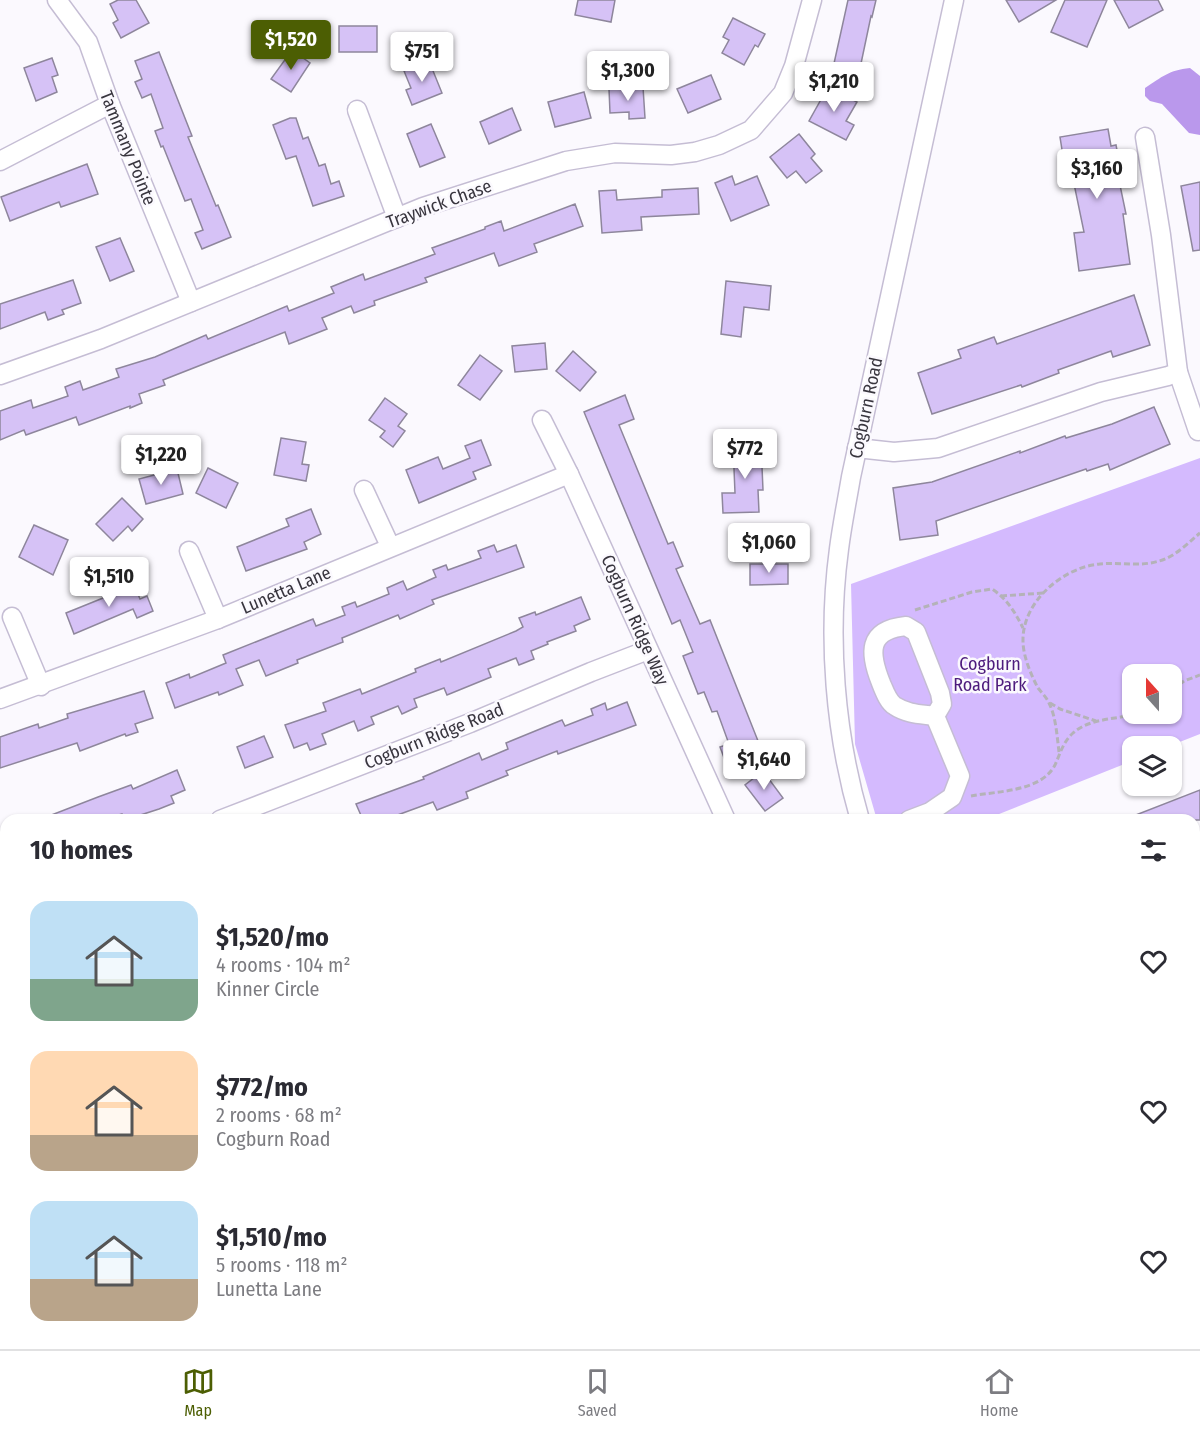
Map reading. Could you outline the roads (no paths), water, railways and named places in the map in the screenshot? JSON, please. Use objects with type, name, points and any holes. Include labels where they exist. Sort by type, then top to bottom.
[{"type":"street","name":"Tammany Pointe","points":[[57,0],[88,42],[110,104],[191,302]]},
{"type":"street","name":"Traywick Chase","points":[[0,375],[101,339],[423,207],[566,160],[615,153],[671,155],[719,146],[750,130],[768,113],[783,93],[794,66],[812,0]]},
{"type":"street","name":"Cogburn Road","points":[[858,814],[842,736],[835,674],[834,612],[839,550],[857,448],[954,0]]},
{"type":"street","points":[[0,161],[110,104]]},
{"type":"street","points":[[357,110],[397,218]]},
{"type":"street","points":[[1145,137],[1161,235],[1178,372],[1198,431]]},
{"type":"street","points":[[857,448],[894,452],[938,448],[1101,392],[1178,372]]},
{"type":"street","name":"Cogburn Ridge Way","points":[[542,420],[569,474],[723,814]]},
{"type":"street","name":"Lunetta Lane","points":[[0,699],[41,686],[218,619],[569,474]]},
{"type":"street","points":[[364,490],[390,546]]},
{"type":"street","points":[[189,551],[218,619]]},
{"type":"street","points":[[12,617],[41,686]]},
{"type":"street","points":[[906,626],[916,632],[940,693],[942,704],[935,716],[911,713],[892,705],[882,685],[873,661],[872,649],[880,635],[892,628],[906,626]]},
{"type":"street","name":"Cogburn Ridge Road","points":[[235,814],[470,723],[648,650]]},
{"type":"street","points":[[925,814],[952,797],[960,776],[935,716]]},
{"type":"park label","name":"Cogburn Road Park","points":[[990,674]]}]
